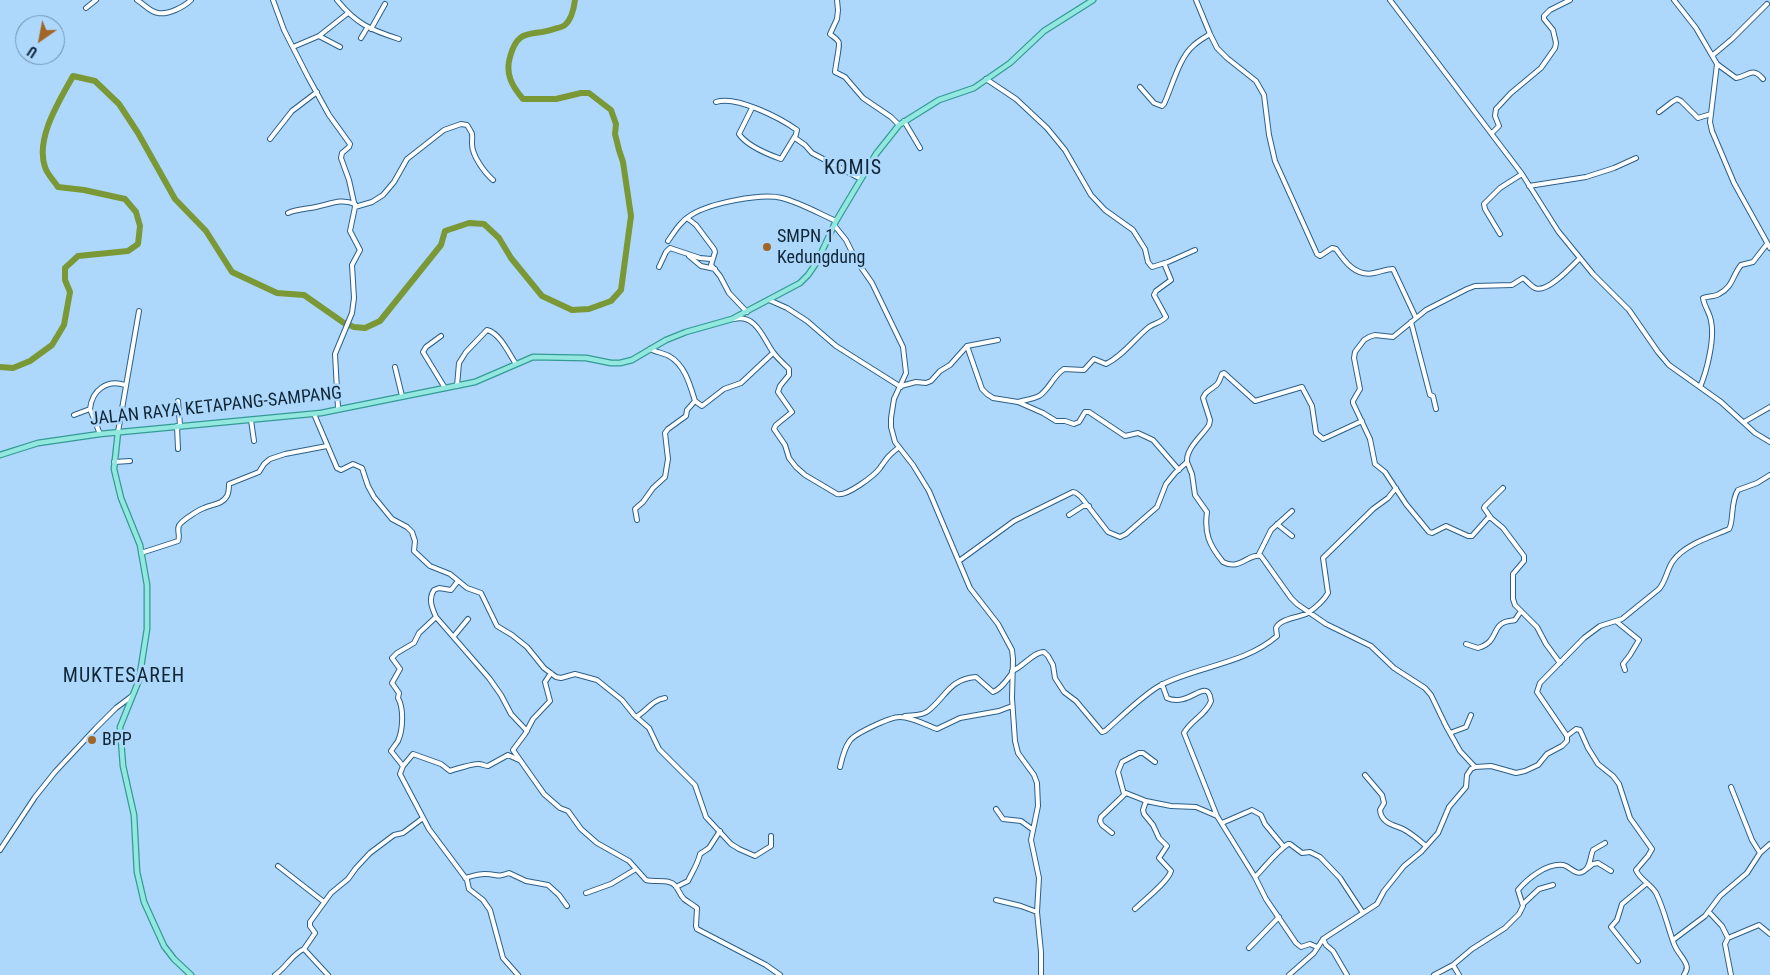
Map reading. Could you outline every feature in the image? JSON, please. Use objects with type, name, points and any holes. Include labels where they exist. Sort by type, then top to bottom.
[{"type":"main road","name":"JALAN RAYA KETAPANG-SAMPANG","points":[[0,455],[38,443],[100,434],[314,414],[482,380],[528,358],[537,356],[592,359],[611,364],[620,363],[632,360],[666,340],[686,332],[732,319],[800,283],[808,275],[817,262],[835,223],[876,154],[899,125],[939,100],[974,88],[1010,63],[1044,31],[1093,0]]},
{"type":"main road","points":[[118,432],[114,462],[119,492],[135,530],[142,553],[148,585],[147,629],[139,680],[120,727],[124,766],[134,815],[137,865],[144,902],[161,939],[168,952],[191,975]]},
{"type":"street","points":[[86,8],[96,0]]},
{"type":"street","points":[[137,0],[151,10],[161,13],[181,8],[191,0]]},
{"type":"street","points":[[273,0],[281,24],[329,115],[350,143],[341,160],[349,180],[355,205],[349,229],[360,250],[352,264],[354,304],[349,322],[337,347],[335,358],[338,408]]},
{"type":"street","points":[[337,0],[348,13],[369,29],[399,39]]},
{"type":"street","points":[[837,0],[837,18],[830,34],[840,45],[834,72],[844,77],[863,98],[891,117],[899,125]]},
{"type":"street","points":[[1196,0],[1218,48],[1226,58],[1256,81],[1262,90],[1275,161],[1317,254],[1320,256],[1332,248],[1336,249],[1353,269],[1362,274],[1393,269],[1416,318]]},
{"type":"street","points":[[1390,0],[1522,174],[1558,231],[1593,274],[1630,310],[1669,365],[1725,405],[1755,433],[1770,442]]},
{"type":"street","points":[[1492,133],[1499,126],[1495,116],[1496,109],[1511,93],[1541,68],[1555,48],[1556,42],[1553,30],[1544,16],[1550,10],[1570,0]]},
{"type":"street","points":[[1676,1],[1696,28],[1717,64],[1736,78],[1753,72],[1758,73],[1763,79]]},
{"type":"street","points":[[361,38],[385,4]]},
{"type":"street","points":[[1712,55],[1732,39],[1767,4]]},
{"type":"street","points":[[293,47],[319,36],[348,13]]},
{"type":"street","points":[[1140,87],[1154,103],[1159,106],[1164,104],[1187,52],[1194,44],[1210,34]]},
{"type":"street","points":[[319,36],[340,47]]},
{"type":"street","points":[[1717,64],[1710,122],[1712,131],[1734,183],[1770,248]]},
{"type":"street","points":[[986,79],[1016,99],[1047,128],[1065,150],[1091,195],[1105,210],[1132,230],[1144,249],[1149,265],[1152,267],[1195,250]]},
{"type":"street","points":[[270,138],[292,111],[317,92]]},
{"type":"street","points":[[716,102],[727,100],[752,108],[796,129],[797,132],[781,160],[764,152],[739,134],[752,108]]},
{"type":"street","points":[[1659,112],[1672,102],[1678,100],[1698,118],[1711,114]]},
{"type":"street","points":[[904,121],[920,148]]},
{"type":"street","points":[[288,213],[344,200],[355,205],[372,202],[383,195],[394,182],[409,157],[446,129],[461,124],[467,126],[473,135],[472,146],[480,164],[493,180]]},
{"type":"street","points":[[795,136],[812,153],[861,179]]},
{"type":"street","points":[[1529,186],[1586,177],[1614,168],[1636,158]]},
{"type":"street","points":[[1500,234],[1484,204],[1500,188],[1522,174]]},
{"type":"street","points":[[668,241],[688,218],[705,208],[729,201],[771,197],[785,199],[835,223],[856,260],[872,283],[903,347],[906,373],[894,399],[891,418],[892,434],[898,448],[913,465],[929,491],[970,588],[998,624],[1012,650],[1012,706],[1016,747],[1037,783],[1038,806],[1032,829],[1032,843],[1037,860],[1039,878],[1038,912],[1042,959],[1041,975]]},
{"type":"street","points":[[688,218],[696,225],[714,249],[715,252],[711,265],[729,293],[746,312]]},
{"type":"street","points":[[1700,387],[1706,371],[1711,342],[1711,320],[1703,298],[1715,296],[1724,291],[1732,284],[1741,266],[1753,262],[1767,244]]},
{"type":"street","points":[[660,267],[669,248],[674,248],[689,255],[712,259]]},
{"type":"street","points":[[689,255],[700,266],[715,269]]},
{"type":"street","points":[[1491,518],[1488,518],[1472,536],[1446,526],[1432,533],[1429,532],[1384,472],[1375,464],[1370,439],[1353,403],[1360,390],[1360,381],[1354,358],[1355,352],[1364,340],[1369,337],[1375,335],[1393,337],[1426,310],[1475,286],[1512,285],[1523,278],[1533,288],[1544,288],[1555,282],[1580,258]]},
{"type":"street","points":[[1018,402],[1039,396],[1053,377],[1064,369],[1084,370],[1094,359],[1106,364],[1110,362],[1150,326],[1164,320],[1166,317],[1154,295],[1156,291],[1171,280],[1164,263]]},
{"type":"street","points":[[769,300],[787,308],[808,322],[836,346],[872,370],[901,386],[931,381],[940,371],[950,365],[967,346],[998,340]]},
{"type":"street","points":[[118,432],[139,311]]},
{"type":"street","points":[[732,319],[745,318],[754,323],[774,353],[790,372],[778,392],[792,410],[791,414],[776,425],[774,429],[785,445],[789,458],[805,476],[842,495],[861,484],[878,470],[886,458],[898,448]]},
{"type":"street","points":[[1411,322],[1430,395],[1436,409]]},
{"type":"street","points":[[457,386],[459,363],[466,352],[488,330],[498,338],[516,364]]},
{"type":"street","points":[[441,336],[423,351],[445,388]]},
{"type":"street","points":[[967,346],[982,389],[993,398],[1018,402],[1056,421],[1074,424],[1079,422],[1086,412],[1089,412],[1125,436],[1138,433],[1153,440],[1179,470]]},
{"type":"street","points":[[650,349],[668,356],[676,362],[685,373],[695,401],[702,406],[724,389],[741,383],[774,353]]},
{"type":"street","points":[[395,367],[402,396]]},
{"type":"street","points":[[1292,512],[1269,532],[1259,554],[1238,565],[1226,564],[1220,559],[1206,531],[1207,512],[1195,495],[1192,474],[1187,462],[1192,449],[1209,425],[1210,420],[1203,398],[1206,391],[1217,385],[1224,373],[1255,402],[1302,387],[1312,406],[1316,433],[1323,439],[1362,421]]},
{"type":"street","points":[[100,434],[90,409],[95,394],[102,387],[115,383],[125,385]]},
{"type":"street","points":[[178,400],[178,449]]},
{"type":"street","points":[[637,520],[635,509],[643,502],[653,488],[666,477],[668,459],[665,433],[686,416],[687,410],[695,401]]},
{"type":"street","points":[[1744,422],[1770,407]]},
{"type":"street","points":[[74,415],[90,409]]},
{"type":"street","points":[[314,414],[339,470],[353,464],[362,468],[374,498],[392,519],[412,532],[415,539],[414,550],[416,554],[430,566],[446,572],[467,588],[481,593],[497,626],[527,647],[558,678],[575,674],[599,681],[622,700],[636,717],[649,728],[659,749],[695,786],[706,817],[731,844],[739,850],[754,856],[771,846],[771,836]]},
{"type":"street","points":[[251,420],[254,441]]},
{"type":"street","points":[[142,553],[178,541],[180,538],[178,528],[180,523],[202,508],[223,501],[228,493],[230,484],[259,472],[270,459],[285,454],[327,446]]},
{"type":"street","points":[[114,462],[130,461]]},
{"type":"street","points":[[959,562],[1014,521],[1073,492],[1081,497],[1089,506],[1108,532],[1120,537],[1157,507],[1166,484],[1187,462]]},
{"type":"street","points":[[1259,554],[1291,598],[1308,613],[1370,646],[1394,668],[1424,688],[1431,695],[1460,751],[1475,766],[1492,766],[1516,773],[1538,765],[1547,754],[1567,741],[1567,736],[1537,692],[1540,683],[1584,638],[1604,625],[1616,622],[1634,610],[1661,587],[1672,562],[1684,549],[1729,529],[1731,526],[1732,506],[1738,490],[1757,483],[1770,475]]},
{"type":"street","points":[[840,767],[847,745],[852,737],[892,718],[920,714],[927,711],[958,681],[976,677],[993,692],[996,691],[1012,672],[1037,653],[1044,652],[1052,665],[1055,678],[1064,692],[1076,701],[1102,732],[1162,684],[1254,651],[1277,636],[1276,628],[1280,623],[1308,613],[1326,598],[1328,593],[1323,558],[1373,509],[1388,498],[1396,488]]},
{"type":"street","points":[[1504,488],[1485,506],[1491,518],[1503,528],[1524,556],[1524,561],[1516,569],[1512,580],[1513,599],[1521,611],[1537,627],[1546,644],[1560,663]]},
{"type":"street","points":[[1068,515],[1083,506],[1089,506]]},
{"type":"street","points":[[1277,524],[1292,536]]},
{"type":"street","points":[[458,581],[451,590],[439,588],[433,591],[431,604],[436,617],[489,678],[511,714],[527,731]]},
{"type":"street","points":[[1466,644],[1478,648],[1488,644],[1499,626],[1504,622],[1515,620],[1521,611]]},
{"type":"street","points":[[403,766],[391,751],[398,740],[403,711],[398,698],[399,693],[392,683],[400,669],[392,659],[397,653],[414,643],[418,633],[436,617]]},
{"type":"street","points":[[454,636],[468,620]]},
{"type":"street","points":[[1616,622],[1639,640],[1623,664],[1625,670]]},
{"type":"street","points":[[551,673],[545,682],[550,701],[533,720],[514,750],[514,753],[523,762],[544,794],[560,808],[568,810],[581,829],[597,843],[629,860],[647,881],[667,881],[676,887],[685,899],[697,908],[697,929],[766,965],[780,975]]},
{"type":"street","points":[[1162,684],[1167,698],[1174,701],[1189,698],[1202,690],[1206,690],[1209,694],[1212,701],[1210,706],[1188,726],[1184,733],[1217,816],[1255,877],[1266,899],[1299,946],[1310,944],[1317,947]]},
{"type":"street","points":[[0,850],[35,797],[55,772],[116,708],[132,696]]},
{"type":"street","points":[[636,717],[654,702],[665,698]]},
{"type":"street","points":[[901,717],[937,729],[960,718],[999,712],[1012,706]]},
{"type":"street","points":[[1450,733],[1466,727],[1471,715]]},
{"type":"street","points":[[1567,736],[1574,730],[1579,729],[1598,764],[1613,776],[1619,784],[1630,818],[1652,849],[1636,870],[1656,894],[1677,950],[1686,964],[1687,970],[1684,975]]},
{"type":"street","points":[[1124,794],[1118,772],[1122,762],[1142,753],[1155,762]]},
{"type":"street","points":[[518,975],[503,958],[490,910],[483,900],[469,889],[465,878],[431,832],[400,774],[403,766],[413,754],[441,764],[450,772],[454,768],[466,768],[478,763],[488,766],[508,755],[523,762]]},
{"type":"street","points":[[1289,975],[1314,953],[1323,939],[1377,904],[1384,891],[1404,866],[1440,831],[1446,812],[1464,790],[1468,783],[1467,775],[1475,766]]},
{"type":"street","points":[[1365,775],[1382,796],[1384,803],[1380,810],[1381,816],[1393,826],[1404,830],[1426,846]]},
{"type":"street","points":[[1731,787],[1752,840],[1760,854]]},
{"type":"street","points":[[1112,833],[1102,825],[1101,817],[1124,794],[1128,793],[1146,802],[1196,807],[1217,816]]},
{"type":"street","points":[[1135,909],[1162,883],[1171,871],[1160,858],[1167,846],[1159,838],[1153,825],[1144,814],[1143,810],[1146,802]]},
{"type":"street","points":[[996,810],[1003,819],[1021,821],[1032,829]]},
{"type":"street","points":[[1222,823],[1252,810],[1261,815],[1265,824],[1284,847]]},
{"type":"street","points":[[275,975],[284,969],[297,953],[304,949],[315,932],[310,926],[310,922],[331,893],[348,880],[356,868],[377,846],[394,835],[403,833],[423,818]]},
{"type":"street","points":[[676,887],[688,881],[698,864],[700,854],[709,848],[720,831]]},
{"type":"street","points":[[1586,869],[1594,850],[1605,843]]},
{"type":"street","points":[[1255,877],[1271,862],[1276,852],[1290,844],[1302,853],[1310,852],[1320,857],[1345,884],[1362,913]]},
{"type":"street","points":[[1673,940],[1709,912],[1720,896],[1750,870],[1760,854],[1770,844]]},
{"type":"street","points":[[1434,975],[1453,965],[1472,949],[1505,928],[1522,910],[1523,904],[1518,890],[1536,874],[1562,865],[1577,873],[1598,863],[1611,871]]},
{"type":"street","points":[[278,866],[324,902]]},
{"type":"street","points":[[586,893],[611,884],[636,869]]},
{"type":"street","points":[[465,878],[480,874],[496,877],[509,873],[526,881],[548,885],[567,906]]},
{"type":"street","points":[[1638,961],[1610,928],[1617,920],[1622,904],[1646,884]]},
{"type":"street","points":[[1523,904],[1539,889],[1553,885]]},
{"type":"street","points":[[996,900],[1038,912]]},
{"type":"street","points":[[1709,912],[1722,926],[1728,938]]},
{"type":"street","points":[[1249,948],[1279,917]]},
{"type":"street","points":[[1731,975],[1725,944],[1728,938],[1758,925],[1770,934]]},
{"type":"street","points":[[1323,939],[1348,975]]},
{"type":"street","points":[[304,949],[328,975]]},
{"type":"street","points":[[1453,965],[1459,975]]},
{"type":"waterway","points":[[0,367],[13,368],[30,361],[52,345],[64,325],[70,292],[65,280],[65,268],[78,256],[128,251],[138,244],[140,226],[136,212],[125,199],[84,190],[58,187],[46,170],[43,156],[46,132],[50,120],[73,76],[95,81],[119,104],[138,133],[175,199],[206,231],[232,272],[277,293],[304,295],[344,323],[354,327],[365,328],[380,321],[441,245],[445,231],[469,223],[484,224],[499,238],[511,258],[542,296],[572,310],[589,309],[611,301],[621,290],[631,216],[623,162],[615,134],[616,124],[611,110],[589,93],[556,99],[523,99],[513,84],[508,69],[510,57],[517,41],[526,35],[564,26],[571,17],[575,0]]},
{"type":"place","name":"SMPN 1 Kedungdung","points":[[767,247]]},
{"type":"place","name":"BPP","points":[[92,740]]},
{"type":"district","name":"KOMIS","points":[[853,169]]},
{"type":"district","name":"MUKTESAREH","points":[[124,677]]}]
